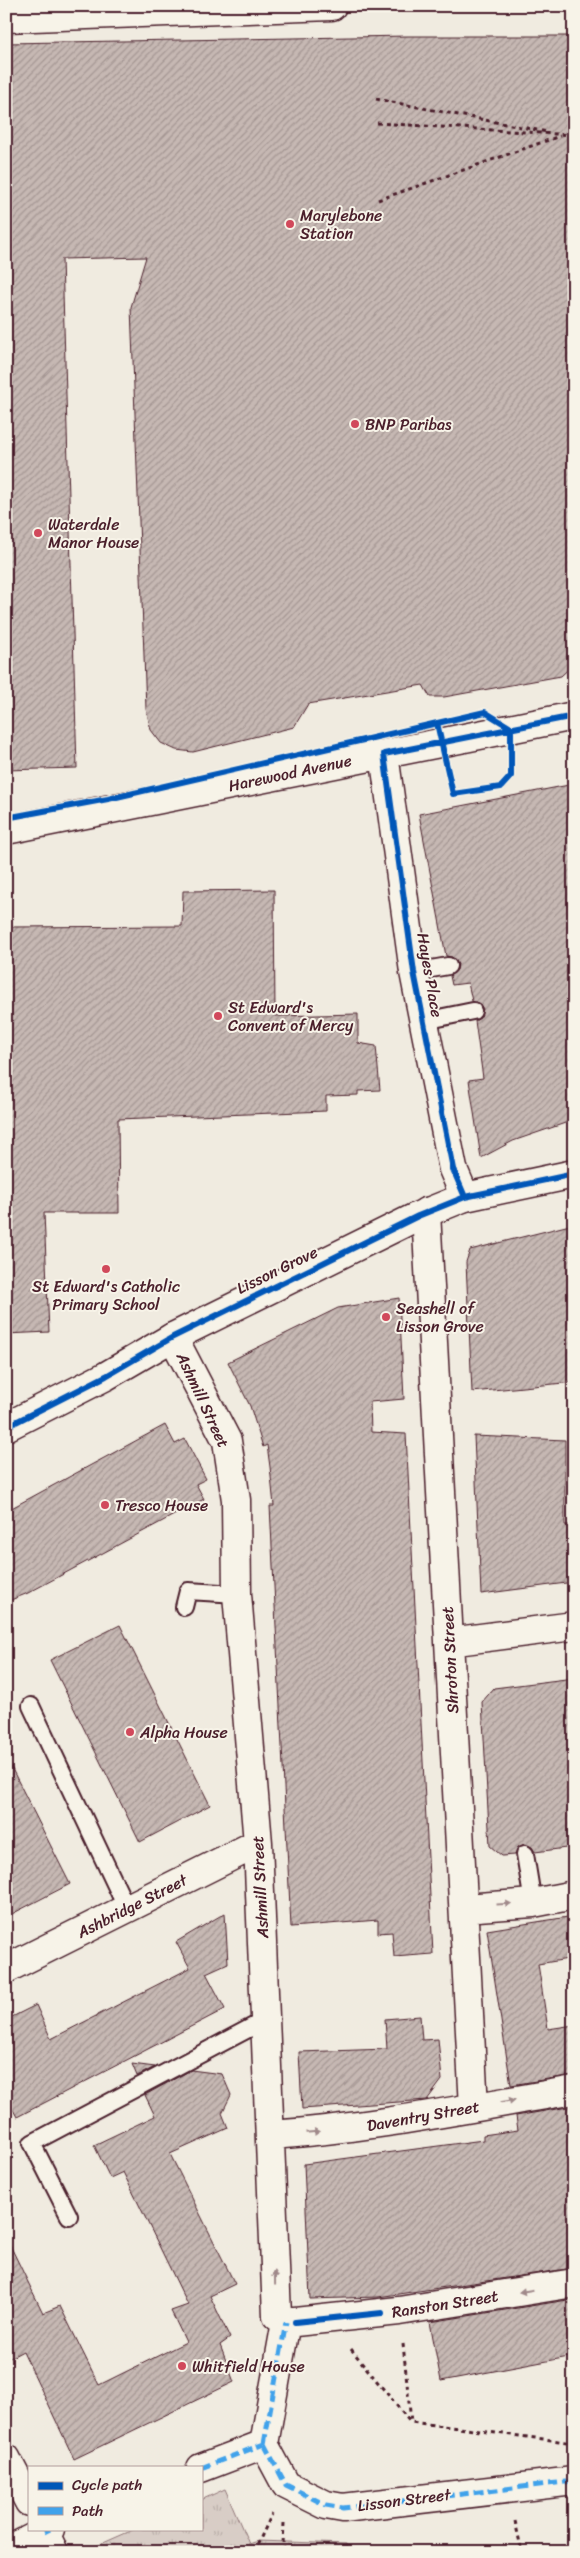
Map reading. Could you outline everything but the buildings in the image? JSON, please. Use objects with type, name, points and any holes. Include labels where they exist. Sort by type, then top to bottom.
[{"type":"street","points":[[6,18],[332,6]]},
{"type":"street","name":"Harewood Avenue","points":[[6,830],[574,716]]},
{"type":"street","name":"Hayes Place","points":[[384,754],[414,972],[452,1169],[465,1197]]},
{"type":"street","name":"Lisson Grove","points":[[6,1427],[106,1376],[173,1337],[426,1212],[465,1197],[574,1174]]},
{"type":"street","name":"Shroton Street","points":[[426,1212],[474,2107]]},
{"type":"street","name":"Ashmill Street","points":[[173,1337],[227,1441],[236,1500],[237,1594],[258,1842],[267,2018],[276,2311],[280,2319],[286,2322]]},
{"type":"street","points":[[449,1642],[574,1626]]},
{"type":"street","name":"Ashbridge Street","points":[[6,1969],[258,1842]]},
{"type":"street","points":[[464,1908],[532,1902],[574,1895]]},
{"type":"street","name":"Daventry Street","points":[[271,2135],[339,2130],[427,2117],[574,2090]]},
{"type":"street","name":"Ranston Street","points":[[286,2322],[399,2312],[574,2283]]},
{"type":"street","points":[[286,2322],[264,2444],[286,2485]]},
{"type":"street","points":[[202,2468],[264,2444]]},
{"type":"street","points":[[6,2458],[28,2500]]},
{"type":"street","name":"Lisson Street","points":[[286,2485],[326,2505],[343,2508],[574,2481]]},
{"type":"street","points":[[6,2551],[48,2536]]},
{"type":"lane","points":[[414,972],[448,966]]},
{"type":"lane","points":[[424,1021],[473,1011]]},
{"type":"lane","points":[[184,1607],[188,1591],[237,1594]]},
{"type":"lane","points":[[31,1706],[127,1909]]},
{"type":"lane","points":[[525,1854],[532,1902]]},
{"type":"lane","points":[[69,2216],[32,2143],[267,2018]]},
{"type":"path","points":[[376,99],[563,135]]},
{"type":"path","points":[[377,122],[574,135]]},
{"type":"path","points":[[378,200],[563,135]]},
{"type":"path","points":[[399,2312],[411,2422]]},
{"type":"path","points":[[351,2350],[411,2422],[574,2443]]},
{"type":"path","points":[[254,2552],[286,2485]]},
{"type":"green space","points":[[225,2489],[249,2544],[258,2541],[346,2544],[348,2552],[94,2552],[92,2548],[133,2530],[202,2530],[202,2500]]},
{"type":"marked path","points":[[264,2444],[286,2322]]},
{"type":"marked path","points":[[264,2444],[286,2485],[326,2505],[343,2508],[574,2481]]},
{"type":"marked path","points":[[202,2468],[264,2444]]},
{"type":"marked path","points":[[44,2532],[48,2530]]},
{"type":"cycle path","points":[[6,818],[108,799],[485,712],[511,728]]},
{"type":"cycle path","points":[[465,1197],[453,1169],[414,972],[384,754],[574,716]]},
{"type":"cycle path","points":[[437,723],[453,794],[501,787],[511,776],[511,728]]},
{"type":"cycle path","points":[[6,1427],[106,1376],[173,1337],[418,1216],[465,1197],[574,1174]]},
{"type":"cycle path","points":[[295,2322],[382,2313]]},
{"type":"place","name":"Marylebone Station","points":[[290,224]]},
{"type":"place","name":"BNP Paribas","points":[[355,424]]},
{"type":"place","name":"Waterdale Manor House","points":[[38,533]]},
{"type":"place","name":"St Edward's Convent of Mercy","points":[[218,1016]]},
{"type":"place","name":"St Edward's Catholic Primary School","points":[[106,1269]]},
{"type":"place","name":"Seashell of Lisson Grove","points":[[386,1317]]},
{"type":"place","name":"Tresco House","points":[[105,1505]]},
{"type":"place","name":"Alpha House","points":[[130,1732]]},
{"type":"place","name":"Whitfield House","points":[[182,2366]]}]
